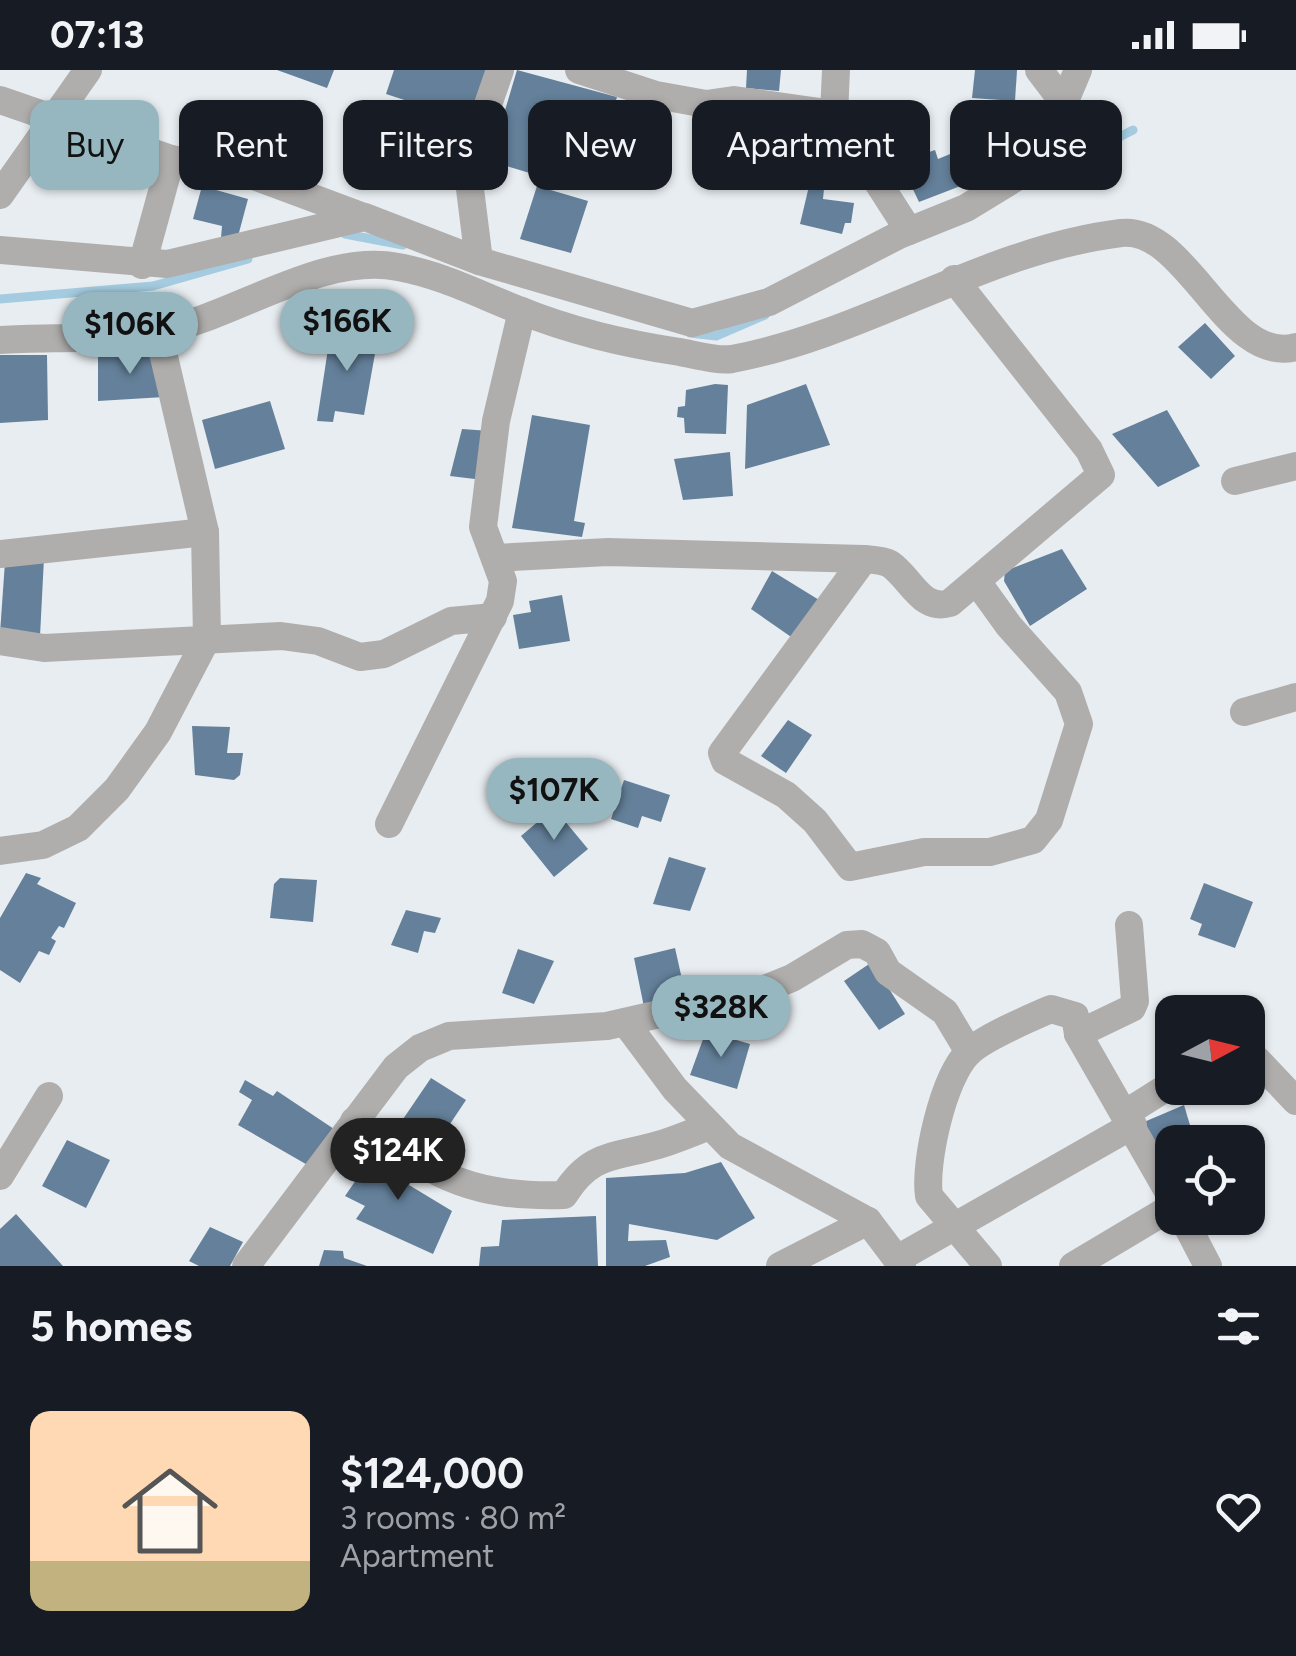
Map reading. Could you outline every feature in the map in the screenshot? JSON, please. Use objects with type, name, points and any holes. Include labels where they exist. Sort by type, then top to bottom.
[{"type":"street","points":[[68,100],[88,70]]},
{"type":"street","points":[[479,261],[468,165],[500,70]]},
{"type":"street","points":[[578,70],[656,95],[692,101]]},
{"type":"street","points":[[835,100],[836,70]]},
{"type":"street","points":[[1040,70],[1062,100]]},
{"type":"street","points":[[1065,100],[1078,70]]},
{"type":"street","points":[[0,100],[30,111]]},
{"type":"street","points":[[0,195],[30,153]]},
{"type":"street","points":[[159,155],[238,170],[479,261],[618,305],[692,323],[769,302],[996,190]]},
{"type":"street","points":[[142,265],[171,159]]},
{"type":"street","points":[[883,190],[909,231]]},
{"type":"street","points":[[0,250],[142,265],[167,264],[365,217]]},
{"type":"street","points":[[0,340],[158,332],[208,318],[278,288],[362,267],[393,266],[445,278],[522,311],[628,345],[729,360],[847,323],[954,278],[1090,237],[1128,232],[1156,241],[1254,340],[1296,347]]},
{"type":"street","points":[[495,558],[608,552],[864,559],[887,562],[927,603],[938,607],[978,583],[1101,476],[1088,450],[954,278]]},
{"type":"street","points":[[389,824],[493,617],[503,581],[483,527],[496,421],[522,311]]},
{"type":"street","points":[[0,850],[43,845],[78,828],[117,789],[158,732],[207,638],[205,532],[158,332]]},
{"type":"street","points":[[1235,481],[1296,466]]},
{"type":"street","points":[[0,554],[205,532]]},
{"type":"street","points":[[864,559],[722,752],[726,762],[786,795],[815,821],[850,867],[924,852],[990,852],[1033,840],[1049,820],[1079,724],[1068,692],[1009,626],[978,583]]},
{"type":"street","points":[[0,641],[44,648],[281,636],[318,641],[360,657],[384,654],[451,621],[493,617]]},
{"type":"street","points":[[1244,712],[1296,697]]},
{"type":"street","points":[[1078,1034],[1132,1008],[1135,1001],[1129,925]]},
{"type":"street","points":[[246,1266],[396,1068],[420,1048],[448,1036],[541,1033],[626,1022],[760,991],[792,978],[847,945],[862,944],[876,952],[888,972],[946,1012],[969,1052]]},
{"type":"street","points":[[988,1266],[929,1196],[927,1179],[948,1092],[969,1052],[1051,1008],[1075,1016],[1078,1034],[1155,1166]]},
{"type":"street","points":[[626,1022],[676,1089],[730,1146],[868,1222],[900,1262],[951,1225],[1130,1119],[1155,1098]]},
{"type":"street","points":[[1265,1068],[1296,1101]]},
{"type":"street","points":[[0,1176],[50,1096]]},
{"type":"street","points":[[354,1121],[428,1169],[482,1192],[524,1196],[564,1195],[577,1175],[604,1156],[656,1146],[710,1126]]},
{"type":"street","points":[[1073,1266],[1155,1217]]},
{"type":"street","points":[[780,1266],[868,1222]]},
{"type":"street","points":[[1191,1235],[1208,1266]]},
{"type":"building","points":[[277,70],[334,70],[327,88]]},
{"type":"building","points":[[394,70],[495,70],[484,100],[404,100],[386,94]]},
{"type":"building","points":[[517,70],[617,97],[528,100],[528,172],[508,166],[508,100]]},
{"type":"building","points":[[747,70],[781,70],[779,91],[746,88]]},
{"type":"building","points":[[975,70],[1017,70],[1015,100],[972,98]]},
{"type":"building","points":[[935,150],[938,159],[950,154],[950,190],[919,202],[913,190],[930,190],[930,152]]},
{"type":"building","points":[[201,190],[248,199],[237,240],[221,238],[222,226],[193,219]]},
{"type":"building","points":[[536,190],[551,190],[588,201],[571,253],[520,239]]},
{"type":"building","points":[[808,190],[824,190],[823,199],[854,203],[851,223],[845,223],[842,234],[800,224]]},
{"type":"building","points":[[1205,323],[1235,356],[1211,379],[1178,347]]},
{"type":"building","points":[[331,329],[378,337],[364,415],[335,411],[333,422],[317,421]]},
{"type":"building","points":[[98,354],[160,354],[164,397],[98,401]]},
{"type":"building","points":[[0,355],[47,355],[48,420],[0,423]]},
{"type":"building","points":[[806,384],[830,445],[745,469],[747,405]]},
{"type":"building","points":[[728,385],[726,434],[685,433],[684,418],[677,417],[678,407],[685,406],[686,390]]},
{"type":"building","points":[[270,401],[285,449],[215,469],[202,420]]},
{"type":"building","points":[[1167,410],[1200,466],[1158,487],[1112,434]]},
{"type":"building","points":[[532,415],[590,425],[574,521],[585,523],[582,537],[512,528]]},
{"type":"building","points":[[462,429],[490,431],[483,480],[450,476]]},
{"type":"building","points":[[730,452],[733,496],[683,500],[674,459]]},
{"type":"building","points":[[1062,549],[1087,589],[1030,626],[1004,581],[1005,571]]},
{"type":"building","points":[[44,558],[40,636],[0,633],[5,562]]},
{"type":"building","points":[[772,571],[824,603],[797,641],[751,609]]},
{"type":"building","points":[[562,595],[570,641],[519,649],[513,615],[531,612],[529,601]]},
{"type":"building","points":[[788,720],[812,735],[786,773],[761,756]]},
{"type":"building","points":[[192,726],[230,727],[227,753],[243,753],[240,775],[234,780],[195,775]]},
{"type":"building","points":[[624,780],[670,795],[661,822],[642,816],[638,828],[611,819]]},
{"type":"building","points":[[554,808],[588,849],[554,877],[521,836]]},
{"type":"building","points":[[669,857],[706,868],[690,911],[653,904]]},
{"type":"building","points":[[26,873],[41,878],[37,884],[76,903],[64,928],[59,926],[51,938],[56,941],[49,955],[39,951],[20,983],[0,970],[0,918]]},
{"type":"building","points":[[280,878],[317,880],[313,922],[270,918],[274,884]]},
{"type":"building","points":[[1204,883],[1253,902],[1235,948],[1198,935],[1202,924],[1190,919]]},
{"type":"building","points":[[406,910],[441,918],[435,933],[424,931],[418,953],[391,945]]},
{"type":"building","points":[[675,948],[684,988],[675,989],[677,1000],[644,1007],[634,958]]},
{"type":"building","points":[[518,949],[554,961],[534,1004],[502,993]]},
{"type":"building","points":[[872,962],[905,1014],[879,1030],[844,981]]},
{"type":"building","points":[[706,1031],[750,1044],[737,1089],[690,1075]]},
{"type":"building","points":[[431,1078],[466,1100],[436,1145],[399,1125]]},
{"type":"building","points":[[245,1080],[273,1096],[277,1091],[334,1129],[311,1167],[238,1125],[252,1100],[239,1092]]},
{"type":"building","points":[[1184,1105],[1190,1125],[1155,1125],[1155,1151],[1144,1122]]},
{"type":"building","points":[[67,1140],[110,1160],[86,1208],[42,1186]]},
{"type":"building","points":[[378,1148],[416,1173],[409,1185],[452,1211],[433,1254],[356,1219],[365,1206],[345,1196]]},
{"type":"building","points":[[721,1162],[755,1218],[717,1240],[629,1224],[628,1241],[666,1240],[670,1257],[645,1266],[606,1266],[606,1178],[685,1173]]},
{"type":"building","points":[[16,1214],[63,1266],[0,1266],[0,1229]]},
{"type":"building","points":[[596,1216],[598,1266],[479,1266],[481,1247],[499,1246],[502,1220]]},
{"type":"building","points":[[210,1227],[243,1242],[230,1266],[199,1266],[189,1261]]},
{"type":"building","points":[[324,1250],[343,1251],[344,1258],[367,1266],[319,1266]]},
{"type":"waterway","points":[[1122,136],[1133,130]]},
{"type":"waterway","points":[[345,234],[403,245]]},
{"type":"waterway","points":[[0,299],[153,286],[248,259]]},
{"type":"waterway","points":[[690,333],[716,336],[765,315]]}]
